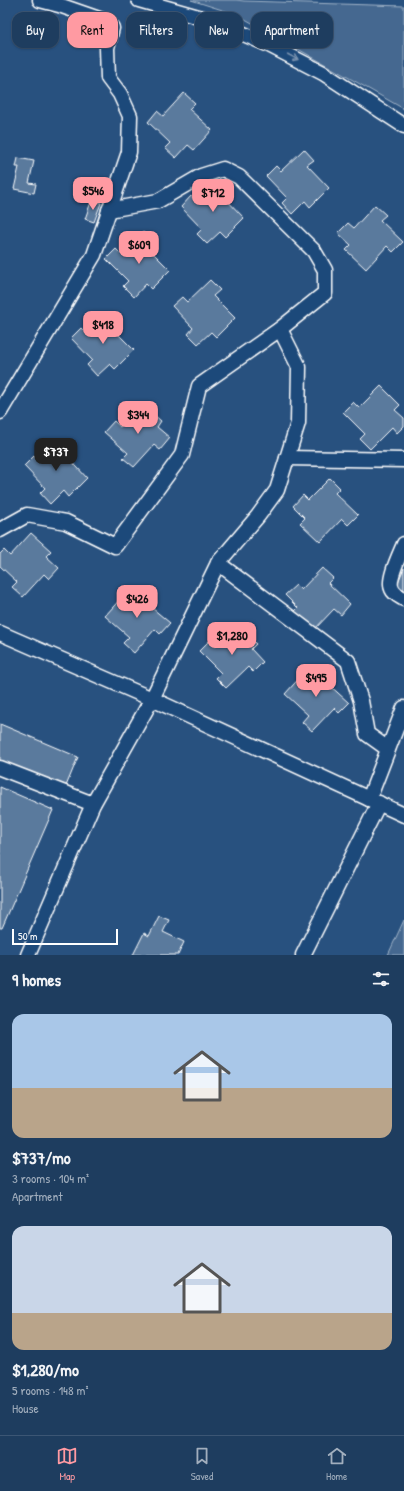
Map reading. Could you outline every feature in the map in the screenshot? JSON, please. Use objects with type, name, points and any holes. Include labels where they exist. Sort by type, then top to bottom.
[{"type":"street","points":[[0,412],[94,255],[129,152],[130,145],[130,116],[120,94],[108,78],[107,48],[112,28],[108,22],[40,0]]},
{"type":"street","points":[[139,0],[216,22],[270,45],[322,73],[404,126]]},
{"type":"street","points":[[0,530],[27,515],[66,522],[115,546],[182,455],[199,386],[280,329],[325,293],[325,270],[314,251],[239,177],[223,169],[200,176],[158,201],[110,210]]},
{"type":"street","points":[[28,955],[93,804],[152,699],[218,564],[258,516],[277,490],[298,423],[299,367],[280,329]]},
{"type":"street","points":[[287,458],[404,460]]},
{"type":"street","points":[[404,544],[390,582],[392,590],[404,599]]},
{"type":"street","points":[[218,564],[348,661],[361,701],[367,734],[388,749]]},
{"type":"street","points":[[0,633],[152,699],[404,815]]},
{"type":"street","points":[[303,955],[374,801],[388,749],[404,708]]},
{"type":"street","points":[[0,768],[93,804]]},
{"type":"shaded area","points":[[191,0],[236,0],[404,6],[404,109],[296,48],[333,48],[333,12],[251,12],[251,22],[243,18],[243,12],[229,12]]},
{"type":"shaded area","points":[[404,920],[404,955],[388,955]]},
{"type":"building","points":[[184,93],[195,103],[189,109],[212,130],[194,150],[188,145],[176,158],[165,148],[170,143],[148,122],[157,111],[163,116]]},
{"type":"building","points":[[304,149],[314,160],[307,165],[329,188],[310,207],[305,201],[292,214],[282,203],[287,198],[266,176],[276,166],[281,171]]},
{"type":"building","points":[[18,158],[34,161],[29,183],[36,184],[34,193],[14,189],[19,167],[16,167]]},
{"type":"building","points":[[219,180],[229,190],[223,196],[244,218],[225,237],[220,232],[207,244],[197,234],[202,229],[181,207],[191,196],[196,202]]},
{"type":"building","points":[[92,199],[101,203],[94,222],[85,219]]},
{"type":"building","points":[[375,205],[386,215],[380,220],[403,242],[393,252],[387,246],[366,269],[346,250],[351,245],[338,233],[348,223],[354,228]]},
{"type":"building","points":[[143,232],[154,242],[148,248],[170,270],[151,289],[146,284],[134,297],[123,286],[128,281],[106,259],[116,249],[121,254]]},
{"type":"building","points":[[210,280],[220,290],[213,296],[235,318],[216,337],[211,332],[198,344],[188,334],[193,328],[172,306],[182,297],[187,302]]},
{"type":"building","points":[[108,312],[118,322],[112,328],[134,350],[115,369],[110,364],[97,376],[87,365],[92,360],[71,338],[81,328],[86,333]]},
{"type":"building","points":[[381,386],[400,405],[395,410],[404,418],[404,426],[397,433],[392,427],[370,449],[360,439],[365,434],[343,412],[353,402],[359,408]]},
{"type":"building","points":[[141,403],[161,421],[157,427],[170,438],[160,450],[154,445],[134,467],[123,458],[128,453],[104,432],[114,421],[120,427]]},
{"type":"building","points":[[62,439],[72,450],[66,455],[87,478],[68,497],[63,491],[50,504],[40,493],[45,488],[24,466],[34,456],[39,461]]},
{"type":"building","points":[[330,478],[340,488],[335,493],[358,515],[348,525],[342,519],[320,542],[300,523],[305,518],[293,506],[303,495],[308,500]]},
{"type":"building","points":[[31,533],[51,551],[46,556],[59,568],[49,579],[44,574],[23,597],[12,587],[17,582],[0,566],[0,554],[4,550],[10,556]]},
{"type":"building","points":[[322,568],[333,578],[328,583],[350,604],[341,615],[334,609],[313,631],[293,613],[298,608],[285,595],[296,585],[301,590]]},
{"type":"building","points":[[404,568],[404,590],[396,587]]},
{"type":"building","points":[[140,587],[151,597],[146,603],[170,623],[160,634],[155,629],[134,653],[123,643],[129,637],[105,616],[123,596],[128,601]]},
{"type":"building","points":[[237,625],[256,644],[251,649],[263,662],[253,672],[248,667],[226,688],[216,678],[221,673],[199,651],[209,641],[215,647]]},
{"type":"building","points":[[320,666],[331,676],[326,682],[349,703],[339,713],[334,708],[312,731],[302,722],[308,715],[285,694],[303,674],[308,679]]},
{"type":"building","points":[[0,724],[78,757],[64,791],[0,764]]},
{"type":"building","points":[[0,787],[53,810],[2,928],[0,928]]},
{"type":"building","points":[[159,916],[169,920],[163,932],[184,942],[178,955],[133,955],[144,933],[149,936]]}]
